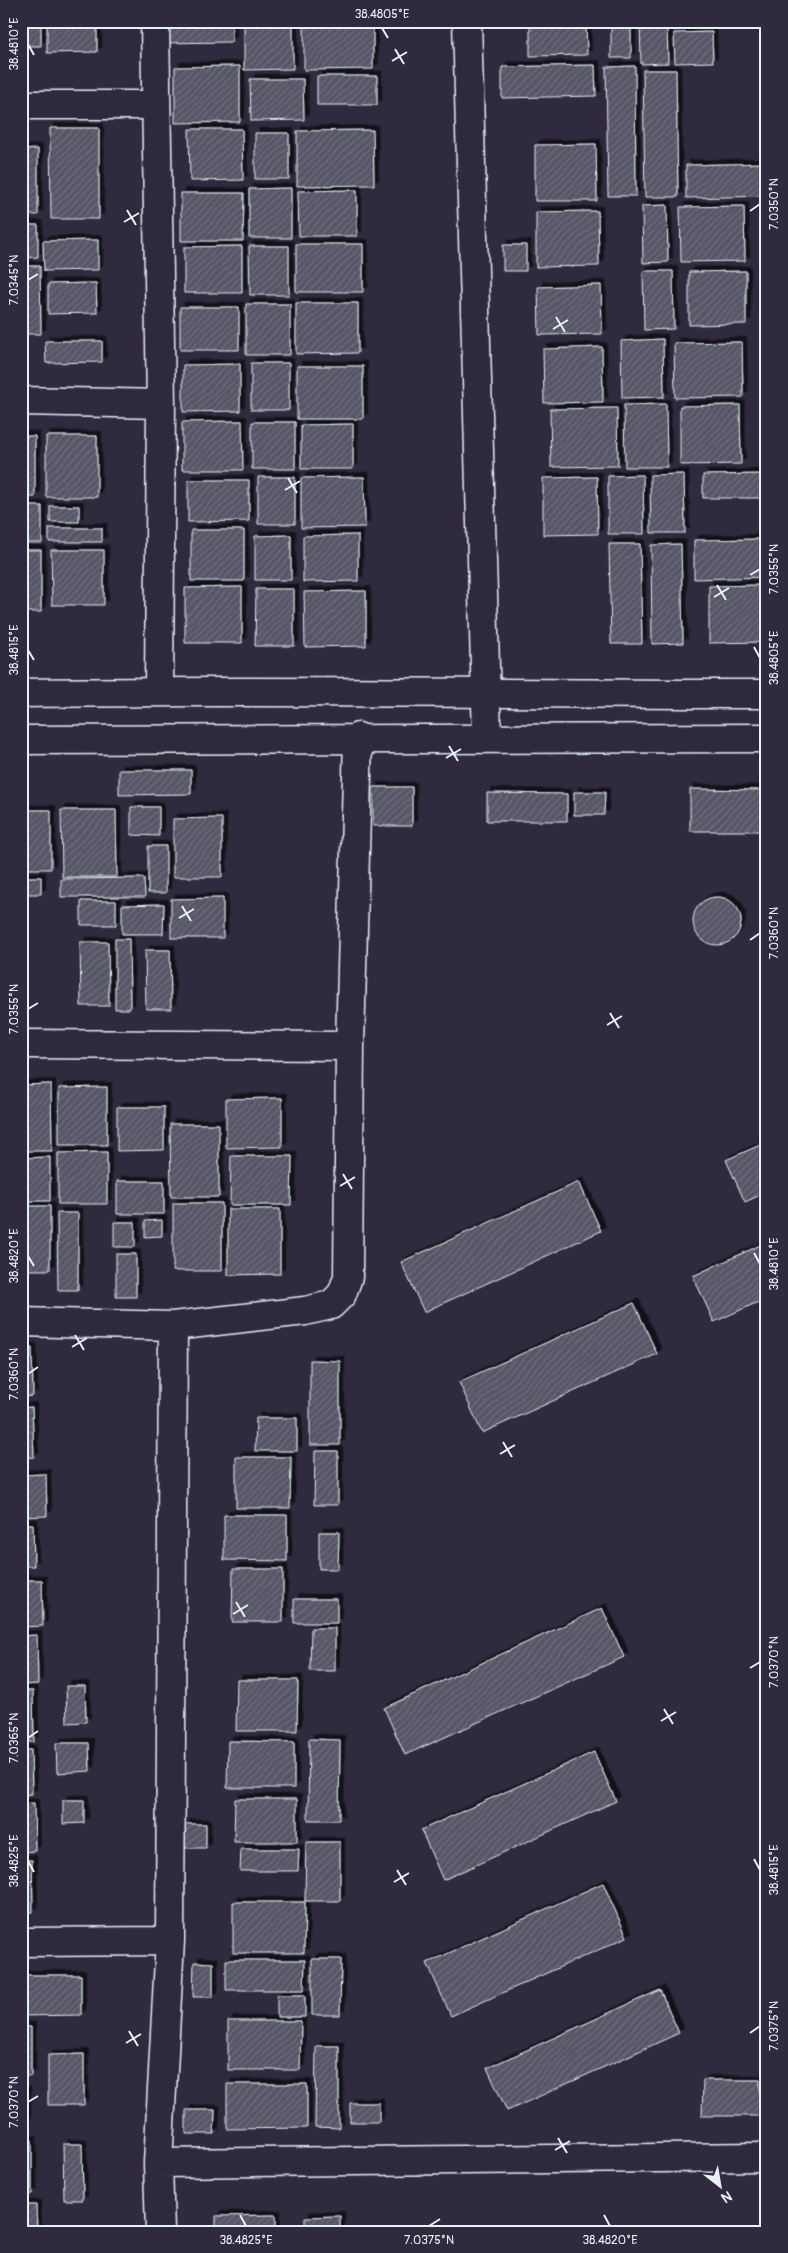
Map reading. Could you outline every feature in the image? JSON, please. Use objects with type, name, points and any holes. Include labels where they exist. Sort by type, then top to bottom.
[{"type":"street","points":[[155,21],[161,404],[159,691]]},
{"type":"street","points":[[467,21],[487,738]]},
{"type":"street","points":[[21,105],[156,105]]},
{"type":"street","points":[[21,402],[161,404]]},
{"type":"street","points":[[21,693],[159,691],[767,694]]},
{"type":"street","points":[[21,1322],[173,1326],[305,1311],[331,1305],[342,1294],[348,1277],[350,1046],[358,738]]},
{"type":"street","points":[[21,740],[767,738]]},
{"type":"street","points":[[21,1044],[350,1046]]},
{"type":"street","points":[[160,2232],[158,2163],[170,1941],[173,1326]]},
{"type":"street","points":[[21,1942],[170,1941]]},
{"type":"street","points":[[158,2163],[767,2158]]},
{"type":"building","points":[[21,21],[41,21],[41,46],[21,46]]},
{"type":"building","points":[[47,21],[97,21],[97,52],[47,53]]},
{"type":"building","points":[[158,21],[232,21],[232,42],[158,43]]},
{"type":"building","points":[[244,21],[293,21],[293,69],[244,70]]},
{"type":"building","points":[[304,21],[373,21],[373,69],[304,70]]},
{"type":"building","points":[[530,21],[586,21],[587,55],[530,56]]},
{"type":"building","points":[[611,21],[631,21],[631,58],[611,58]]},
{"type":"building","points":[[640,21],[667,21],[668,63],[641,64]]},
{"type":"building","points":[[712,32],[713,62],[675,63],[674,33]]},
{"type":"building","points":[[595,65],[596,96],[502,98],[502,67]]},
{"type":"building","points":[[240,66],[240,122],[175,123],[175,67]]},
{"type":"building","points":[[635,66],[636,196],[608,196],[606,67]]},
{"type":"building","points":[[643,70],[676,70],[678,197],[645,197]]},
{"type":"building","points":[[317,76],[377,76],[377,105],[317,105]]},
{"type":"building","points":[[250,79],[303,79],[304,120],[251,121]]},
{"type":"building","points":[[50,128],[99,128],[99,219],[51,219]]},
{"type":"building","points":[[189,129],[242,129],[243,180],[190,181]]},
{"type":"building","points":[[373,130],[374,185],[297,186],[297,131]]},
{"type":"building","points":[[255,133],[289,133],[289,179],[255,179]]},
{"type":"building","points":[[596,144],[597,201],[535,201],[535,145]]},
{"type":"building","points":[[38,149],[38,215],[21,215],[21,150]]},
{"type":"building","points":[[767,163],[767,196],[686,198],[686,165]]},
{"type":"building","points":[[291,188],[291,238],[249,238],[249,189]]},
{"type":"building","points":[[357,190],[357,236],[299,236],[298,191]]},
{"type":"building","points":[[181,193],[244,193],[243,241],[181,241]]},
{"type":"building","points":[[667,205],[668,262],[643,263],[642,206]]},
{"type":"building","points":[[744,206],[745,261],[681,262],[680,207]]},
{"type":"building","points":[[598,211],[599,266],[536,267],[536,212]]},
{"type":"building","points":[[21,225],[38,225],[38,257],[21,258]]},
{"type":"building","points":[[98,240],[98,270],[44,271],[43,241]]},
{"type":"building","points":[[296,244],[363,244],[363,292],[296,292]]},
{"type":"building","points":[[503,245],[526,245],[526,271],[503,271]]},
{"type":"building","points":[[242,246],[242,293],[184,293],[184,247]]},
{"type":"building","points":[[249,246],[289,246],[289,295],[250,295]]},
{"type":"building","points":[[21,266],[40,266],[41,334],[21,334]]},
{"type":"building","points":[[643,271],[673,271],[674,329],[644,330]]},
{"type":"building","points":[[746,271],[746,324],[689,325],[689,272]]},
{"type":"building","points":[[96,283],[97,313],[48,314],[48,284]]},
{"type":"building","points":[[601,285],[602,334],[539,335],[538,287]]},
{"type":"building","points":[[296,303],[358,303],[358,353],[296,354]]},
{"type":"building","points":[[246,304],[290,304],[290,355],[246,355]]},
{"type":"building","points":[[180,307],[239,307],[239,350],[180,350]]},
{"type":"building","points":[[663,339],[664,397],[622,398],[621,341]]},
{"type":"building","points":[[45,341],[102,341],[102,362],[46,363]]},
{"type":"building","points":[[742,342],[743,397],[675,398],[674,343]]},
{"type":"building","points":[[602,347],[603,402],[544,403],[543,349]]},
{"type":"building","points":[[251,363],[289,363],[289,410],[251,410]]},
{"type":"building","points":[[240,364],[240,411],[183,412],[183,365]]},
{"type":"building","points":[[297,366],[363,366],[363,419],[297,419]]},
{"type":"building","points":[[666,404],[667,467],[625,467],[624,405]]},
{"type":"building","points":[[740,405],[741,464],[680,465],[680,406]]},
{"type":"building","points":[[617,408],[618,466],[551,467],[550,409]]},
{"type":"building","points":[[242,421],[243,470],[182,470],[182,422]]},
{"type":"building","points":[[252,422],[295,422],[295,469],[252,469]]},
{"type":"building","points":[[353,424],[353,469],[301,469],[301,425]]},
{"type":"building","points":[[21,436],[35,436],[35,497],[21,497]]},
{"type":"building","points":[[46,436],[97,436],[97,497],[46,497]]},
{"type":"building","points":[[684,474],[685,533],[651,533],[650,475]]},
{"type":"building","points":[[767,474],[767,498],[703,498],[703,475]]},
{"type":"building","points":[[643,475],[644,534],[608,534],[608,476]]},
{"type":"building","points":[[258,477],[295,477],[295,524],[258,524]]},
{"type":"building","points":[[364,477],[365,527],[301,528],[301,478]]},
{"type":"building","points":[[597,477],[598,534],[543,535],[543,478]]},
{"type":"building","points":[[188,480],[249,480],[249,521],[188,522]]},
{"type":"building","points":[[21,506],[42,506],[42,543],[21,543]]},
{"type":"building","points":[[50,506],[79,506],[79,522],[50,522]]},
{"type":"building","points":[[49,528],[102,528],[102,542],[49,542]]},
{"type":"building","points":[[191,530],[244,530],[244,581],[191,581]]},
{"type":"building","points":[[291,535],[291,580],[255,580],[255,536]]},
{"type":"building","points":[[358,535],[358,581],[303,582],[303,536]]},
{"type":"building","points":[[767,539],[767,577],[694,579],[694,540]]},
{"type":"building","points":[[609,544],[640,544],[642,644],[611,644]]},
{"type":"building","points":[[681,544],[683,643],[652,644],[651,545]]},
{"type":"building","points":[[21,550],[41,550],[41,612],[21,612]]},
{"type":"building","points":[[51,550],[104,550],[104,605],[52,605]]},
{"type":"building","points":[[767,585],[767,642],[709,643],[709,586]]},
{"type":"building","points":[[242,587],[242,643],[185,643],[185,588]]},
{"type":"building","points":[[256,589],[294,589],[294,646],[255,646]]},
{"type":"building","points":[[366,591],[366,646],[305,647],[304,592]]},
{"type":"building","points":[[119,770],[191,770],[191,794],[119,795]]},
{"type":"building","points":[[373,787],[412,787],[412,826],[373,826]]},
{"type":"building","points":[[690,789],[767,790],[767,831],[690,831]]},
{"type":"building","points":[[574,792],[605,792],[604,815],[574,815]]},
{"type":"building","points":[[487,793],[567,794],[567,821],[487,821]]},
{"type":"building","points":[[131,807],[159,807],[159,836],[131,835]]},
{"type":"building","points":[[21,810],[51,810],[51,869],[21,869]]},
{"type":"building","points":[[61,810],[116,810],[117,877],[62,877]]},
{"type":"building","points":[[222,818],[222,877],[173,877],[173,819]]},
{"type":"building","points":[[148,846],[166,846],[166,893],[148,893]]},
{"type":"building","points":[[21,877],[41,877],[41,894],[21,894]]},
{"type":"building","points":[[144,878],[145,897],[61,897],[61,879]]},
{"type":"building","points":[[717,897],[726,899],[734,904],[739,912],[741,921],[739,930],[734,938],[726,943],[717,945],[708,943],[700,938],[695,930],[693,921],[695,912],[700,904],[708,899]]},
{"type":"building","points":[[223,898],[223,938],[171,938],[171,899]]},
{"type":"building","points":[[81,901],[116,901],[116,925],[81,925]]},
{"type":"building","points":[[164,904],[163,934],[122,934],[122,905]]},
{"type":"building","points":[[115,939],[129,939],[130,1009],[115,1009]]},
{"type":"building","points":[[80,942],[108,942],[109,1006],[81,1006]]},
{"type":"building","points":[[145,950],[170,950],[171,1009],[146,1009]]},
{"type":"building","points":[[51,1084],[52,1151],[21,1151],[21,1085]]},
{"type":"building","points":[[107,1087],[107,1145],[59,1145],[59,1088]]},
{"type":"building","points":[[282,1098],[282,1147],[226,1148],[226,1099]]},
{"type":"building","points":[[117,1107],[164,1107],[164,1150],[117,1151]]},
{"type":"building","points":[[170,1124],[219,1124],[219,1197],[171,1197]]},
{"type":"building","points":[[767,1142],[767,1192],[745,1202],[726,1160]]},
{"type":"building","points":[[107,1152],[107,1204],[58,1204],[58,1153]]},
{"type":"building","points":[[231,1156],[292,1156],[291,1205],[230,1205]]},
{"type":"building","points":[[50,1157],[50,1201],[21,1201],[21,1158]]},
{"type":"building","points":[[117,1181],[164,1181],[164,1214],[117,1214]]},
{"type":"building","points":[[579,1182],[601,1231],[424,1312],[401,1262]]},
{"type":"building","points":[[173,1203],[222,1203],[222,1271],[173,1271]]},
{"type":"building","points":[[21,1206],[50,1206],[50,1270],[21,1270]]},
{"type":"building","points":[[228,1209],[280,1209],[280,1274],[228,1275]]},
{"type":"building","points":[[57,1213],[78,1213],[78,1290],[58,1290]]},
{"type":"building","points":[[162,1220],[162,1236],[145,1237],[145,1221]]},
{"type":"building","points":[[114,1222],[135,1222],[135,1247],[114,1247]]},
{"type":"building","points":[[767,1242],[767,1298],[714,1322],[693,1276]]},
{"type":"building","points":[[116,1254],[136,1254],[136,1297],[116,1297]]},
{"type":"building","points":[[634,1303],[657,1354],[482,1433],[459,1382]]},
{"type":"building","points":[[21,1348],[32,1348],[33,1396],[21,1397]]},
{"type":"building","points":[[310,1360],[340,1361],[340,1445],[310,1445]]},
{"type":"building","points":[[32,1407],[34,1457],[21,1458],[21,1408]]},
{"type":"building","points":[[256,1418],[297,1418],[297,1451],[255,1451]]},
{"type":"building","points":[[315,1451],[338,1451],[338,1505],[314,1505]]},
{"type":"building","points":[[236,1457],[291,1457],[290,1508],[236,1508]]},
{"type":"building","points":[[46,1474],[47,1516],[21,1517],[21,1475]]},
{"type":"building","points":[[224,1515],[287,1515],[287,1561],[224,1560]]},
{"type":"building","points":[[21,1524],[33,1524],[34,1566],[21,1566]]},
{"type":"building","points":[[319,1532],[339,1532],[338,1569],[319,1569]]},
{"type":"building","points":[[233,1569],[283,1569],[283,1622],[232,1622]]},
{"type":"building","points":[[21,1580],[42,1580],[43,1626],[21,1627]]},
{"type":"building","points":[[294,1599],[337,1599],[337,1623],[294,1623]]},
{"type":"building","points":[[602,1608],[624,1657],[405,1755],[384,1708]]},
{"type":"building","points":[[311,1628],[335,1628],[335,1671],[310,1671]]},
{"type":"building","points":[[37,1635],[38,1684],[21,1685],[21,1636]]},
{"type":"building","points":[[237,1680],[298,1680],[297,1731],[236,1731]]},
{"type":"building","points":[[66,1686],[85,1686],[86,1722],[67,1723]]},
{"type":"building","points":[[21,1691],[33,1691],[34,1742],[21,1742]]},
{"type":"building","points":[[309,1739],[340,1740],[339,1820],[308,1820]]},
{"type":"building","points":[[228,1741],[294,1742],[294,1788],[227,1788]]},
{"type":"building","points":[[56,1743],[89,1743],[90,1771],[57,1773]]},
{"type":"building","points":[[21,1750],[31,1750],[32,1794],[21,1795]]},
{"type":"building","points":[[594,1752],[616,1801],[443,1880],[421,1830]]},
{"type":"building","points":[[235,1799],[297,1799],[297,1842],[234,1842]]},
{"type":"building","points":[[63,1800],[84,1800],[84,1823],[63,1824]]},
{"type":"building","points":[[34,1803],[35,1851],[21,1852],[21,1804]]},
{"type":"building","points":[[185,1824],[206,1824],[206,1848],[185,1848]]},
{"type":"building","points":[[306,1842],[340,1842],[340,1901],[305,1901]]},
{"type":"building","points":[[241,1849],[299,1849],[298,1871],[240,1871]]},
{"type":"building","points":[[21,1860],[32,1860],[33,1912],[21,1912]]},
{"type":"building","points":[[603,1883],[627,1937],[451,2016],[427,1963]]},
{"type":"building","points":[[233,1902],[305,1902],[304,1953],[233,1953]]},
{"type":"building","points":[[312,1959],[341,1959],[340,2015],[312,2015]]},
{"type":"building","points":[[226,1960],[305,1960],[304,1990],[226,1990]]},
{"type":"building","points":[[194,1962],[213,1963],[213,1997],[193,1997]]},
{"type":"building","points":[[21,1975],[81,1975],[81,2015],[21,2016]]},
{"type":"building","points":[[660,1990],[679,2033],[507,2111],[487,2068]]},
{"type":"building","points":[[277,1995],[305,1995],[305,2017],[277,2017]]},
{"type":"building","points":[[228,2021],[301,2021],[300,2070],[228,2070]]},
{"type":"building","points":[[21,2027],[31,2027],[31,2076],[21,2076]]},
{"type":"building","points":[[316,2046],[339,2046],[339,2128],[315,2127]]},
{"type":"building","points":[[84,2054],[84,2105],[48,2105],[48,2055]]},
{"type":"building","points":[[703,2080],[760,2080],[760,2116],[702,2116]]},
{"type":"building","points":[[227,2084],[307,2084],[307,2128],[227,2129]]},
{"type":"building","points":[[21,2091],[26,2091],[26,2130],[21,2130]]},
{"type":"building","points":[[350,2103],[379,2103],[379,2122],[350,2122]]},
{"type":"building","points":[[186,2110],[215,2110],[214,2134],[186,2134]]},
{"type":"building","points":[[21,2140],[32,2140],[32,2194],[21,2195]]},
{"type":"building","points":[[63,2144],[82,2144],[83,2200],[64,2200]]},
{"type":"building","points":[[21,2205],[36,2205],[37,2232],[21,2232]]},
{"type":"building","points":[[276,2215],[276,2232],[216,2232],[216,2216]]},
{"type":"building","points":[[340,2216],[340,2232],[305,2232],[305,2217]]}]
